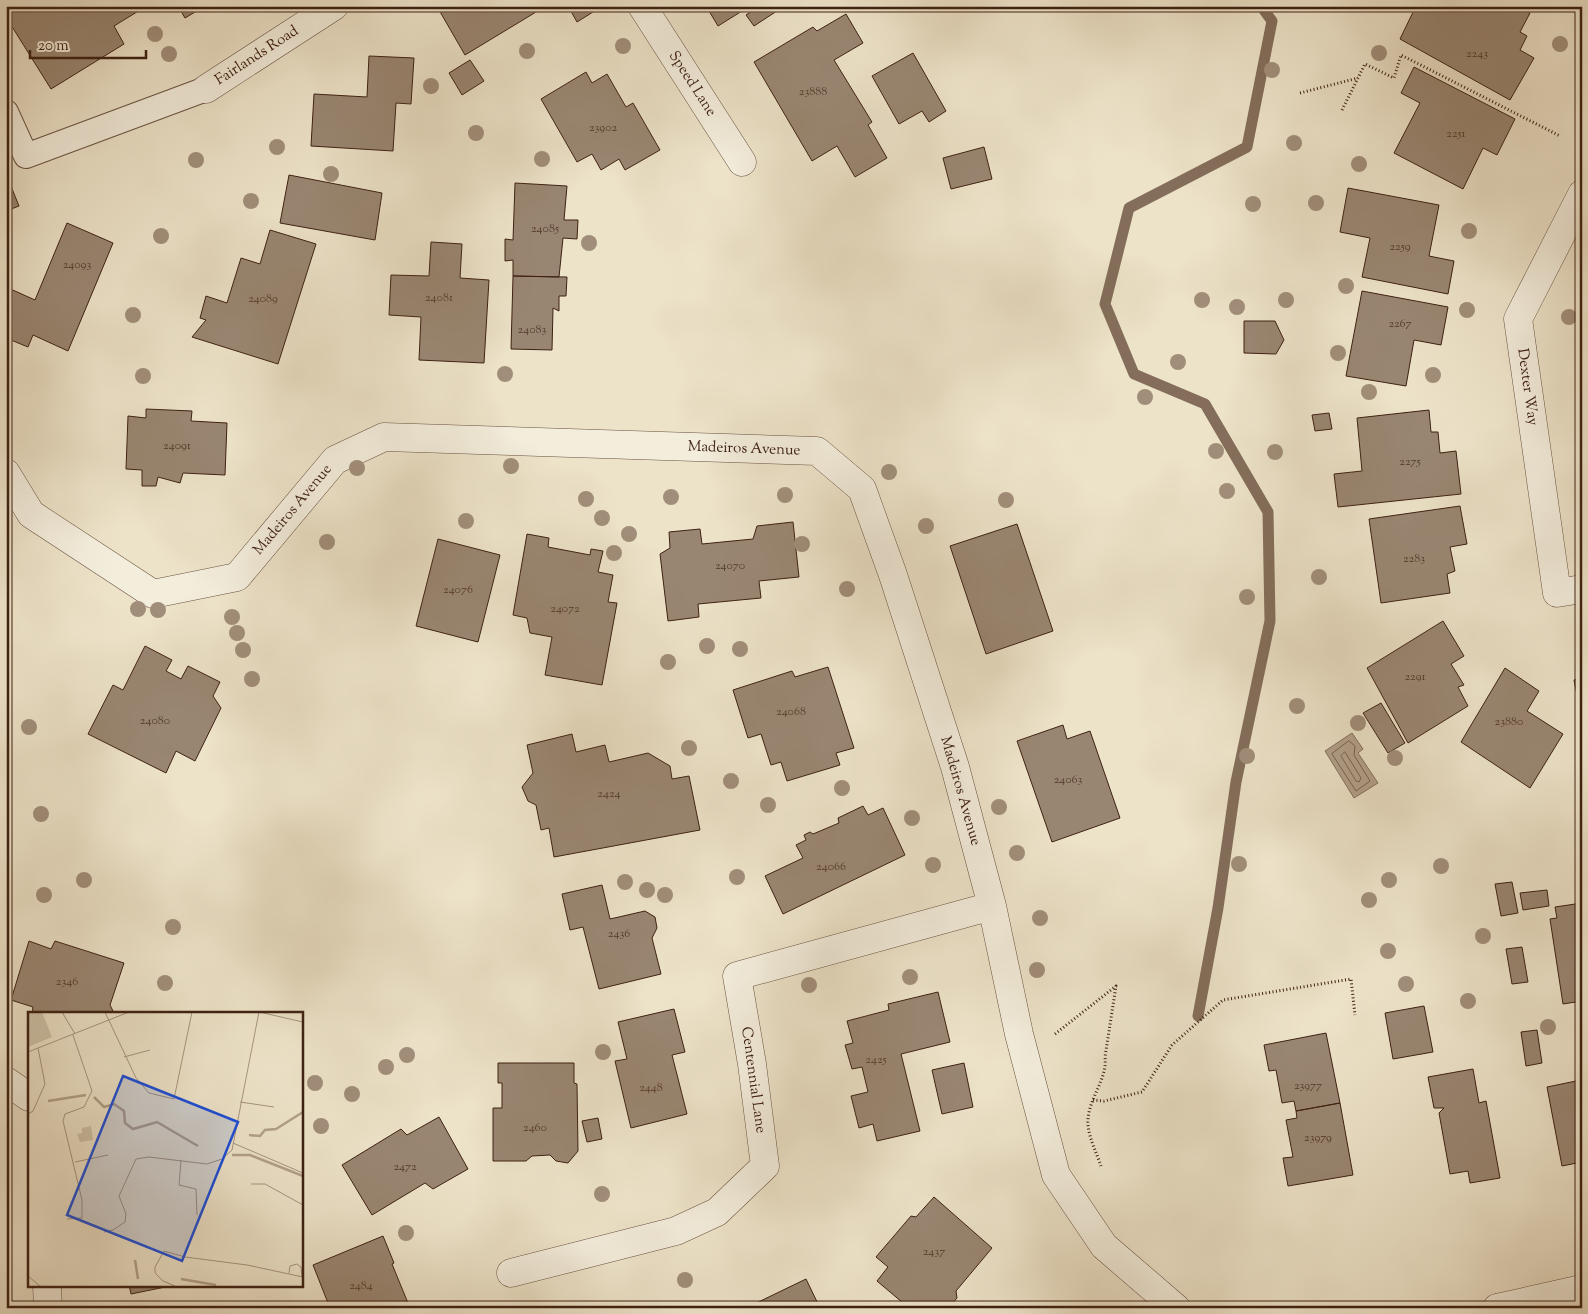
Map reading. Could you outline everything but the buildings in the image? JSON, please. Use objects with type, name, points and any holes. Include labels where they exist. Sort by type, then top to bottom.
[{"type":"street","name":"Fairlands Road","points":[[206,89],[334,6]]},
{"type":"street","name":"Speed Lane","points":[[642,6],[742,162]]},
{"type":"street","name":"Dexter Way","points":[[1569,591],[1518,319],[1582,194]]},
{"type":"street","name":"Madeiros Avenue","points":[[6,473],[31,514],[153,594],[237,577],[335,460],[384,437],[817,451],[862,489],[893,575],[954,767],[992,906],[1018,1034],[1056,1175],[1104,1246],[1176,1308]]},
{"type":"street","name":"Centennial Lane","points":[[511,1273],[676,1231],[717,1212],[765,1166],[752,1064],[736,976],[992,906]]},
{"type":"street","points":[[6,1081],[28,1096]]},
{"type":"street","points":[[47,1286],[48,1308]]},
{"type":"street","points":[[1497,1308],[1582,1289]]},
{"type":"lane","points":[[6,112],[26,156],[206,89]]},
{"type":"path","points":[[1342,110],[1365,64],[1394,78],[1401,55],[1560,136]]},
{"type":"path","points":[[1300,93],[1358,77]]},
{"type":"path","points":[[1093,1100],[1104,1101],[1142,1092],[1172,1045],[1223,1000],[1351,979],[1355,1015]]},
{"type":"path","points":[[1055,1034],[1116,986],[1105,1056],[1106,1068],[1093,1100],[1088,1124],[1101,1166]]},
{"type":"water","points":[[1352,733],[1363,749],[1358,753],[1378,783],[1354,798],[1325,751]]},
{"type":"waterway","points":[[1198,1016],[1218,908],[1236,782],[1270,621],[1268,512],[1205,404],[1134,374],[1105,304],[1129,208],[1247,147],[1272,21],[1261,6]]}]
